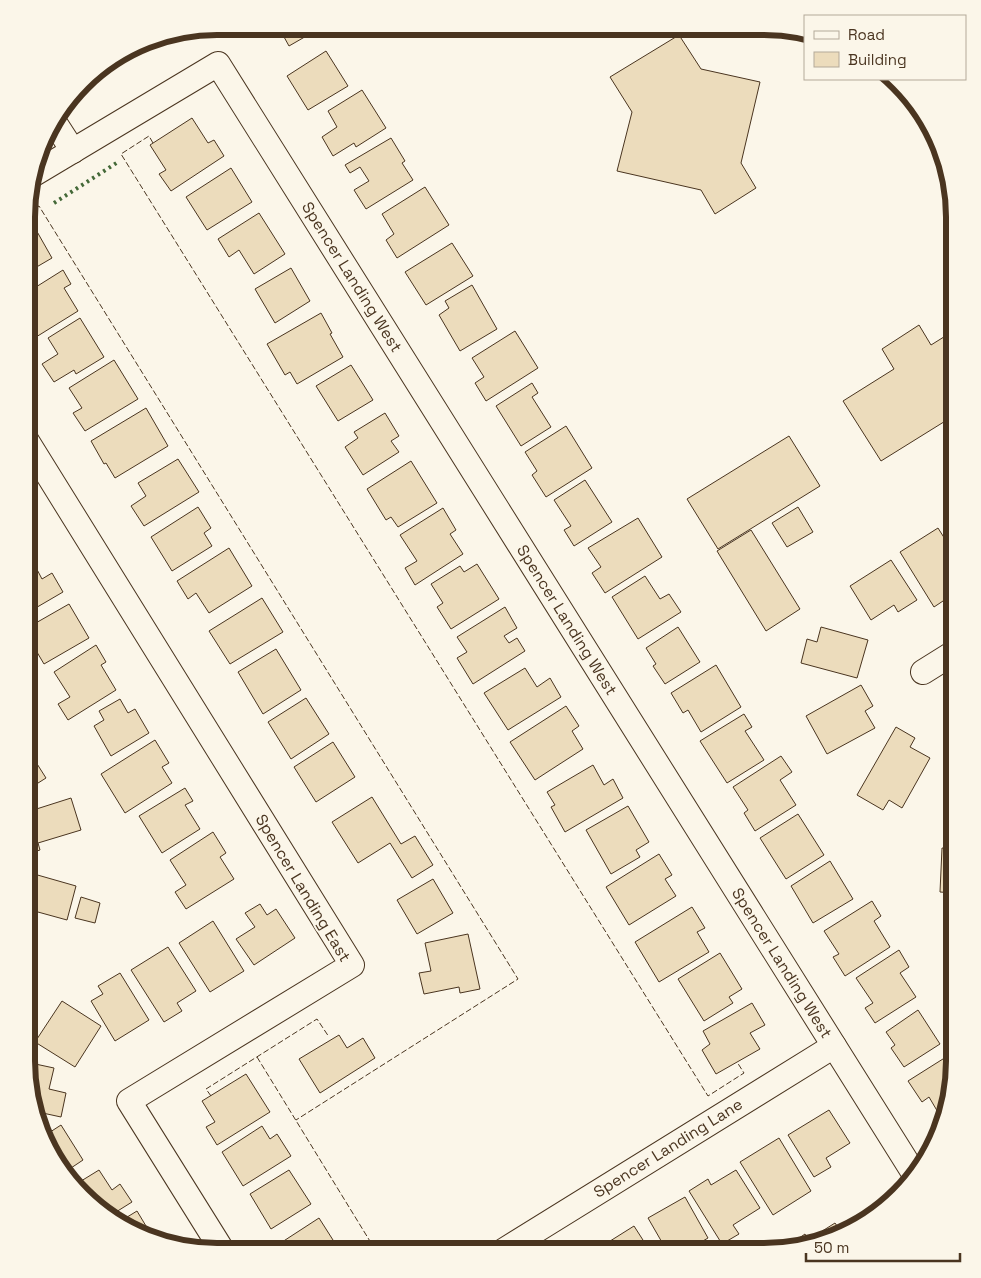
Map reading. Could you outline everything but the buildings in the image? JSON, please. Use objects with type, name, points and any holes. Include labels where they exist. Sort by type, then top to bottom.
[{"type":"street","name":"Spencer Landing West","points":[[73,151],[218,64],[911,1168]]},
{"type":"street","points":[[41,170],[73,151],[58,128]]},
{"type":"street","name":"Spencer Landing East","points":[[35,452],[352,965],[129,1101],[218,1243]]},
{"type":"street","points":[[923,672],[946,657]]},
{"type":"street","name":"Spencer Landing Lane","points":[[516,1243],[834,1046]]},
{"type":"hedge","points":[[54,203],[118,162]]},
{"type":"fence","points":[[153,143],[149,136],[121,154],[708,1096],[744,1073],[737,1062]]},
{"type":"fence","points":[[35,208],[39,206],[518,979],[296,1120]]},
{"type":"fence","points":[[211,1096],[206,1089],[317,1019],[329,1037]]},
{"type":"fence","points":[[257,1057],[371,1243]]}]
